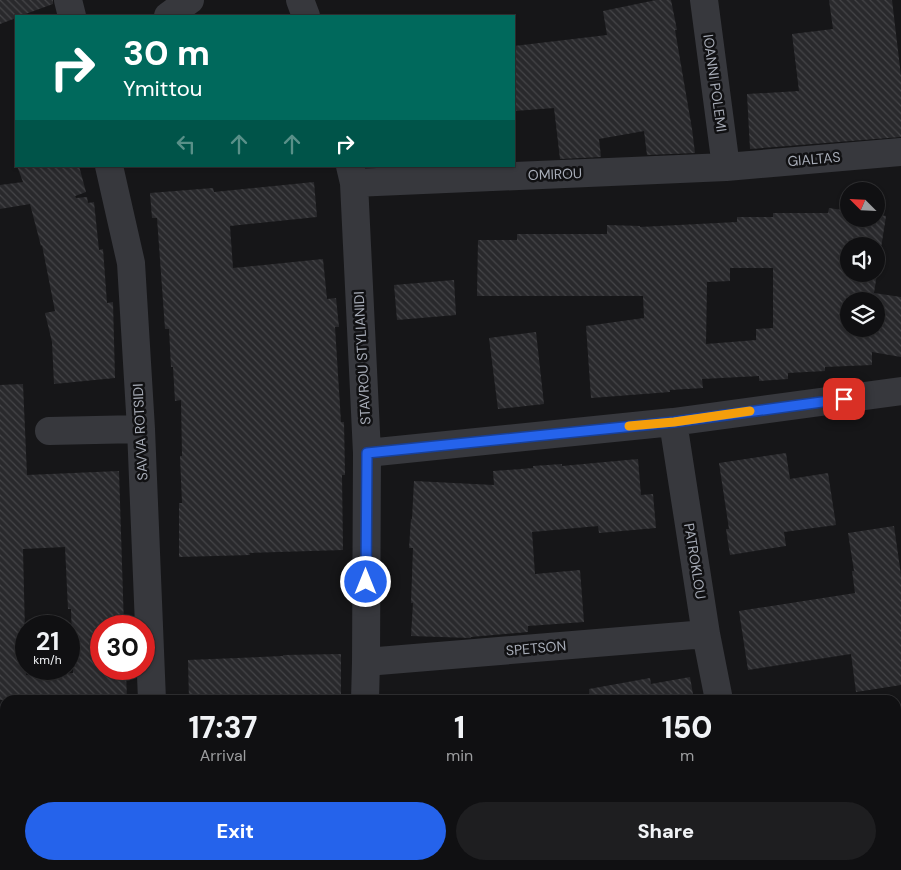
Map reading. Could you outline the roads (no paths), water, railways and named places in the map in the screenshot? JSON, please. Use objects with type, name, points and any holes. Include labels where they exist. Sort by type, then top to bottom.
[{"type":"street","points":[[68,0],[72,15]]},
{"type":"street","points":[[169,15],[190,0]]},
{"type":"street","points":[[300,0],[306,15]]},
{"type":"street","name":"IOANNI POLEMI","points":[[704,0],[726,166]]},
{"type":"street","name":"GIALTAS","points":[[726,166],[901,152]]},
{"type":"street","name":"OMIROU","points":[[352,174],[726,166]]},
{"type":"street","name":"SAVVA ROTSIDI","points":[[109,167],[131,263],[152,695]]},
{"type":"street","name":"STAVROU STYLIANIDI","points":[[352,174],[367,453],[365,695]]},
{"type":"street","points":[[367,453],[674,422],[901,391]]},
{"type":"street","name":"PATROKLOU","points":[[674,422],[706,634],[718,695]]},
{"type":"street","points":[[49,431],[140,429]]},
{"type":"street","name":"SPETSON","points":[[366,662],[706,634]]}]
